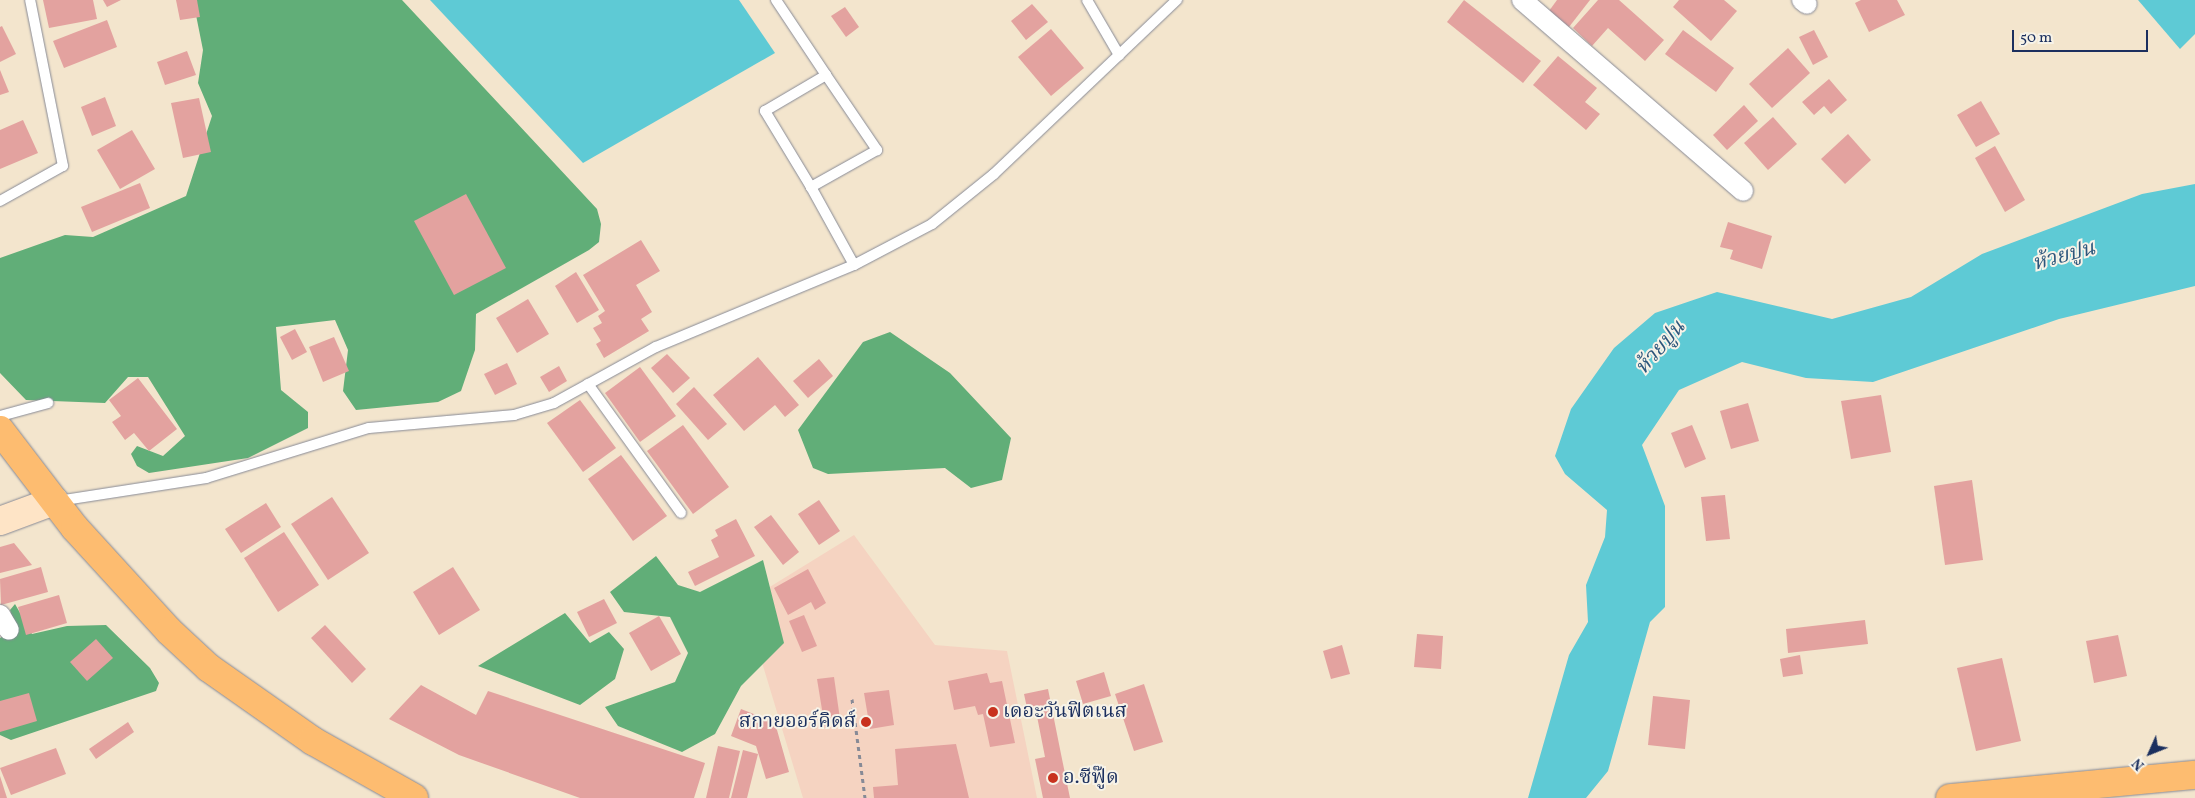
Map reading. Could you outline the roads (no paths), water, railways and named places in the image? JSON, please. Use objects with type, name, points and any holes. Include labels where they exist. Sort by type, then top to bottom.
[{"type":"main road","points":[[0,430],[54,501],[126,587],[209,668],[313,741],[414,798]]},
{"type":"main road","points":[[0,501],[54,501]]},
{"type":"main road","points":[[0,521],[54,501]]},
{"type":"main road","points":[[1950,798],[2195,775]]},
{"type":"street","points":[[1522,0],[1743,191]]},
{"type":"lane","points":[[0,201],[63,166],[30,0]]},
{"type":"lane","points":[[776,0],[877,150],[811,187]]},
{"type":"lane","points":[[1086,0],[1119,55]]},
{"type":"lane","points":[[54,501],[206,478],[369,428],[514,415],[554,403],[656,347],[854,265],[932,224],[994,174],[1177,0]]},
{"type":"lane","points":[[826,75],[765,111],[811,187],[854,265]]},
{"type":"lane","points":[[588,384],[681,513]]},
{"type":"lane","points":[[0,416],[48,403]]},
{"type":"water","points":[[430,0],[739,0],[775,53],[583,163]]},
{"type":"water","points":[[2138,0],[2195,0],[2195,34],[2180,49]]},
{"type":"water","name":"ห้วยปูน","points":[[2195,184],[2195,286],[2059,319],[1873,382],[1806,378],[1742,362],[1679,390],[1642,445],[1665,506],[1665,607],[1650,622],[1608,771],[1586,798],[1528,798],[1569,655],[1588,622],[1586,585],[1605,537],[1607,510],[1565,474],[1555,456],[1571,409],[1614,348],[1655,313],[1717,292],[1832,319],[1911,297],[1982,254],[2142,194]]},
{"type":"place","name":"เดอะวันฟิตเนส","points":[[993,712]]},
{"type":"place","name":"สกายออร์คิดส์","points":[[866,722]]},
{"type":"place","name":"อ.ซีฟู๊ด","points":[[1053,778]]}]
